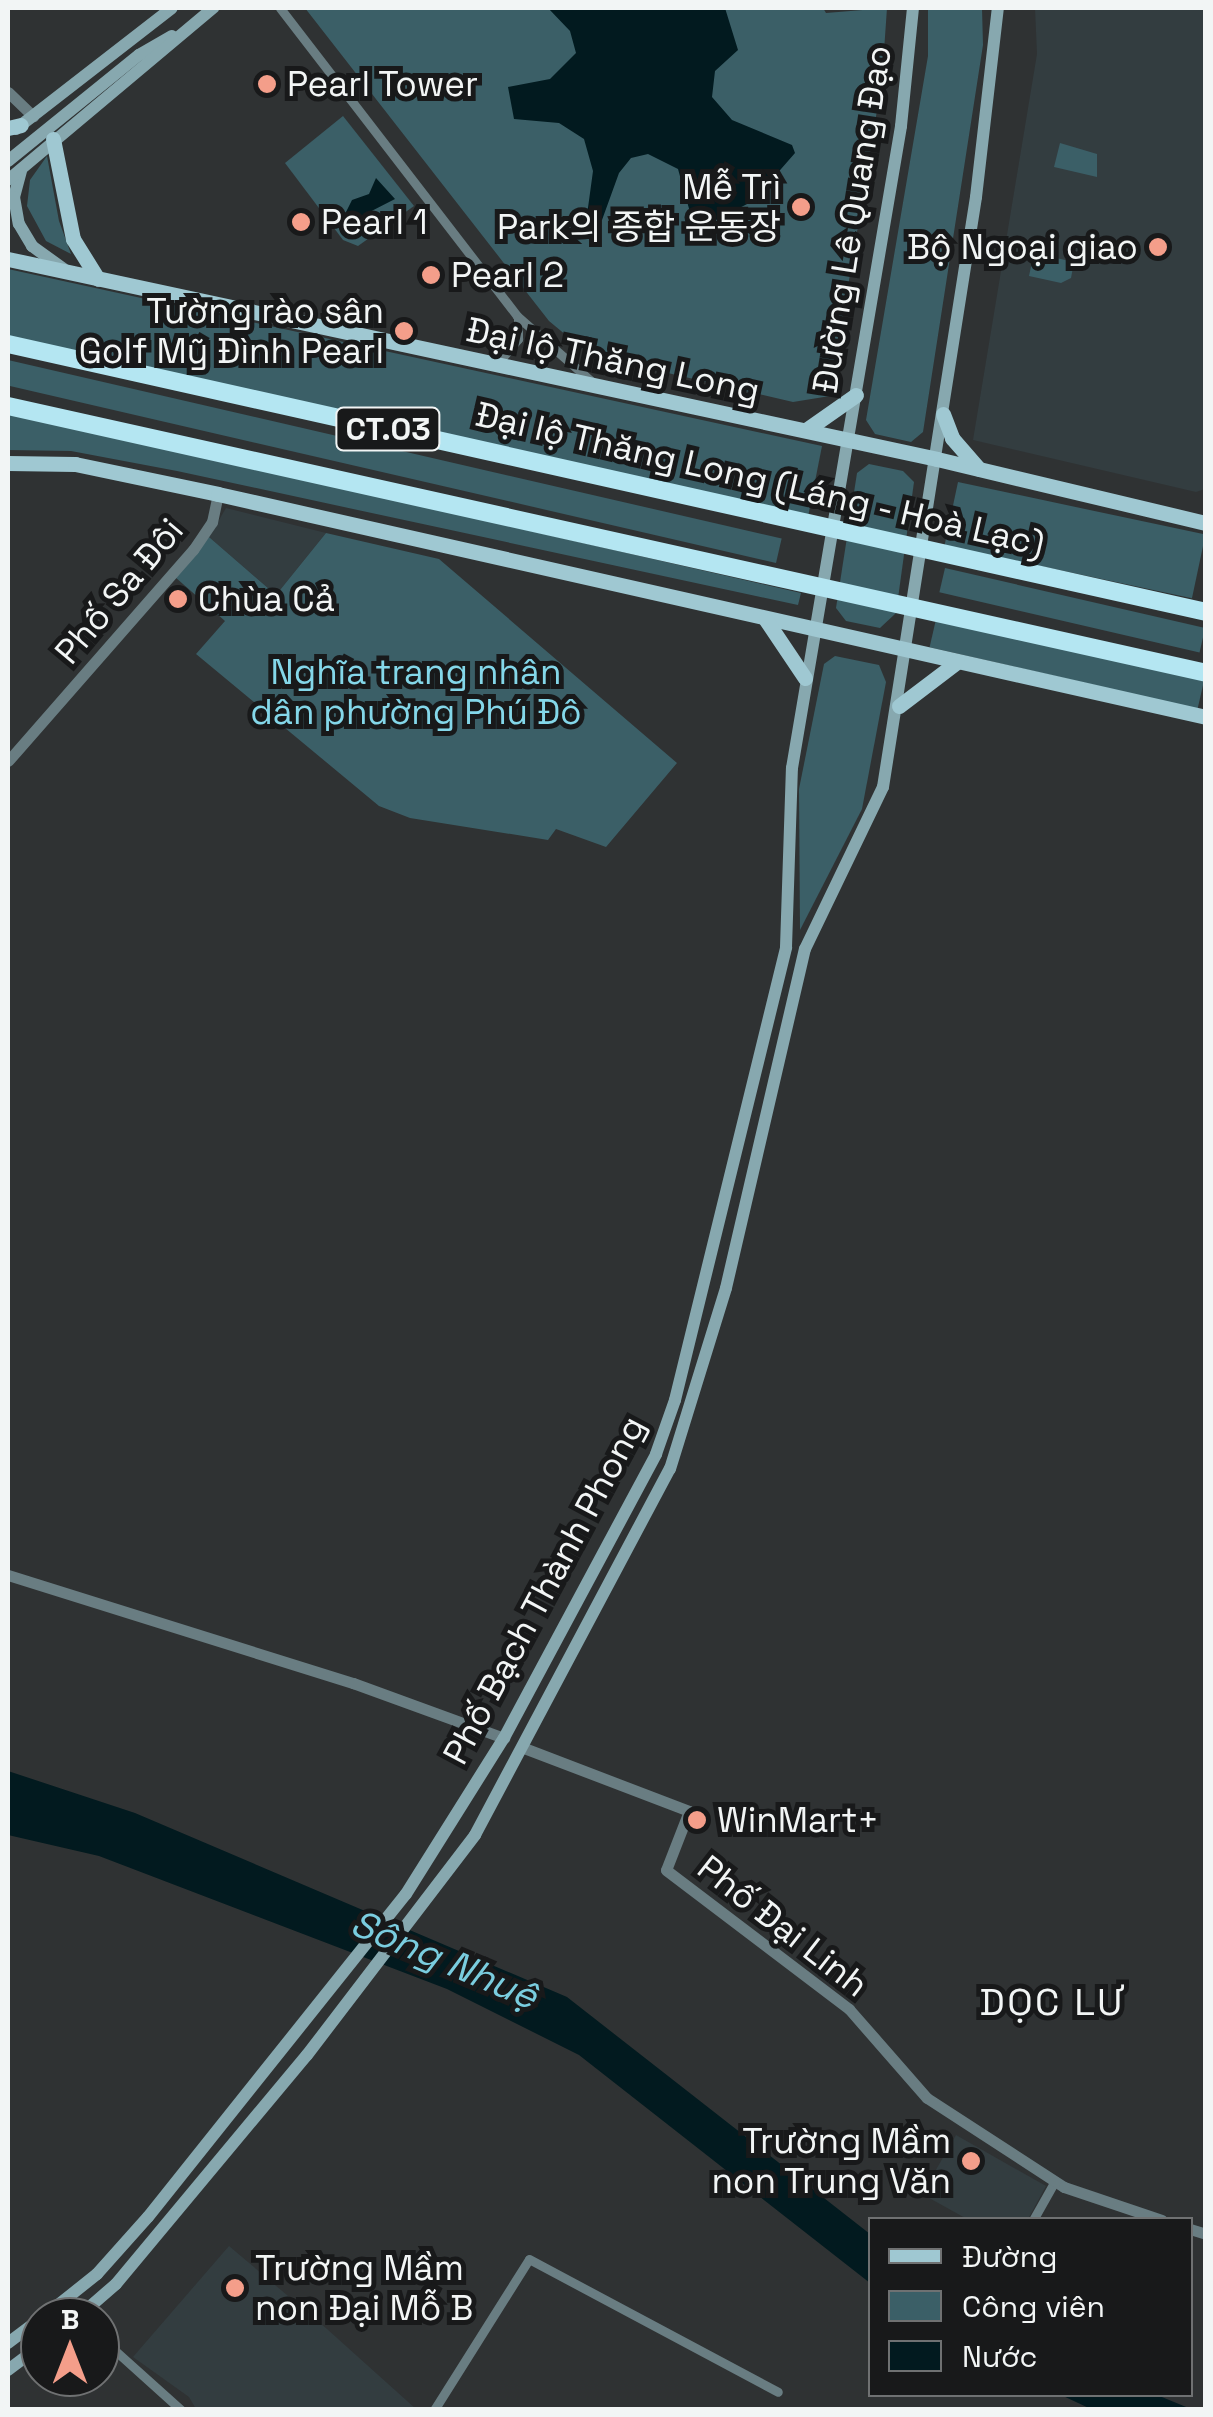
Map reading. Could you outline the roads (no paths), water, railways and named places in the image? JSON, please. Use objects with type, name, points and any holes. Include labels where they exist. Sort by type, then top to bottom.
[{"type":"highway","name":"Đại lộ Thăng Long (Láng - Hoà Lạc)","points":[[8,344],[1206,612]]},
{"type":"highway","name":"CT.03","points":[[8,406],[1206,673]]},
{"type":"main road","points":[[17,126],[172,8]]},
{"type":"main road","points":[[8,180],[213,8]]},
{"type":"main road","name":"Đường Lê Quang Đạo","points":[[813,632],[905,96],[913,8]]},
{"type":"main road","points":[[937,458],[997,55],[998,8]]},
{"type":"main road","points":[[8,161],[139,54],[185,29]]},
{"type":"main road","points":[[53,139],[73,240],[98,279]]},
{"type":"main road","points":[[25,162],[14,198],[19,224],[32,246],[70,273]]},
{"type":"main road","name":"Đại lộ Thăng Long","points":[[8,258],[495,366],[937,458],[1206,523]]},
{"type":"main road","points":[[806,430],[856,395]]},
{"type":"main road","points":[[943,414],[952,438],[980,469]]},
{"type":"main road","name":"Phố Bạch Thành Phong","points":[[101,2297],[261,2110],[426,1904],[524,1748],[639,1533],[696,1399],[805,948],[884,788],[937,458]]},
{"type":"main road","points":[[8,463],[75,464],[218,494],[813,632],[1206,717]]},
{"type":"main road","points":[[766,620],[805,678]]},
{"type":"main road","name":"Phố Bạch Thành Phong","points":[[68,2297],[97,2274],[247,2097],[406,1894],[504,1738],[620,1523],[675,1400],[786,947],[792,768],[813,632]]},
{"type":"main road","points":[[898,706],[958,662]]},
{"type":"main road","points":[[620,1523],[639,1533]]},
{"type":"main road","points":[[247,2097],[261,2110]]},
{"type":"street","points":[[280,8],[517,316],[598,387]]},
{"type":"street","points":[[8,92],[17,126]]},
{"type":"street","points":[[495,366],[518,339],[517,316]]},
{"type":"street","name":"Phố Sa Đôi","points":[[8,761],[192,550],[212,522],[218,494]]},
{"type":"street","points":[[8,1574],[353,1683],[504,1738]]},
{"type":"street","name":"Phố Đại Linh","points":[[524,1748],[689,1812],[666,1870],[850,2009],[927,2098],[1055,2181],[1154,2217]]},
{"type":"street","points":[[1035,2217],[1055,2181]]},
{"type":"street","points":[[434,2410],[529,2259],[778,2392]]},
{"type":"street","points":[[120,2355],[180,2410]]},
{"type":"water","points":[[548,8],[725,8],[738,50],[715,71],[712,97],[732,120],[792,145],[795,153],[753,201],[708,224],[693,223],[678,169],[648,154],[631,158],[619,173],[602,220],[587,215],[593,171],[584,139],[559,123],[514,119],[508,87],[550,79],[576,53],[570,31]]},
{"type":"water","points":[[376,178],[395,199],[350,222],[345,214],[352,200],[369,194]]},
{"type":"water","name":"Sông Nhuệ","points":[[8,1771],[135,1813],[567,1997],[868,2232],[868,2281],[579,2055],[447,1989],[99,1856],[8,1835]]},
{"type":"water","points":[[1065,2397],[1162,2397],[1191,2409],[1091,2409]]},
{"type":"place","name":"Pearl Tower","points":[[267,84]]},
{"type":"place","name":"Mễ Trì Park의 종합 운동장","points":[[801,207]]},
{"type":"place","name":"Pearl 1","points":[[301,222]]},
{"type":"place","name":"Bộ Ngoại giao","points":[[1158,247]]},
{"type":"place","name":"Pearl 2","points":[[431,275]]},
{"type":"place","name":"Tường rào sân Golf Mỹ Đình Pearl","points":[[404,331]]},
{"type":"place","name":"Chùa Cả","points":[[178,599]]},
{"type":"place","name":"WinMart+","points":[[697,1820]]},
{"type":"place","name":"Trường Mầm non Trung Văn","points":[[971,2161]]},
{"type":"place","name":"Trường Mầm non Đại Mỗ B","points":[[235,2288]]},
{"type":"district","name":"DỌC LƯ","points":[[1053,2003]]},
{"type":"park label","name":"Nghĩa trang nhân dân phường Phú Đô","points":[[416,692]]}]
